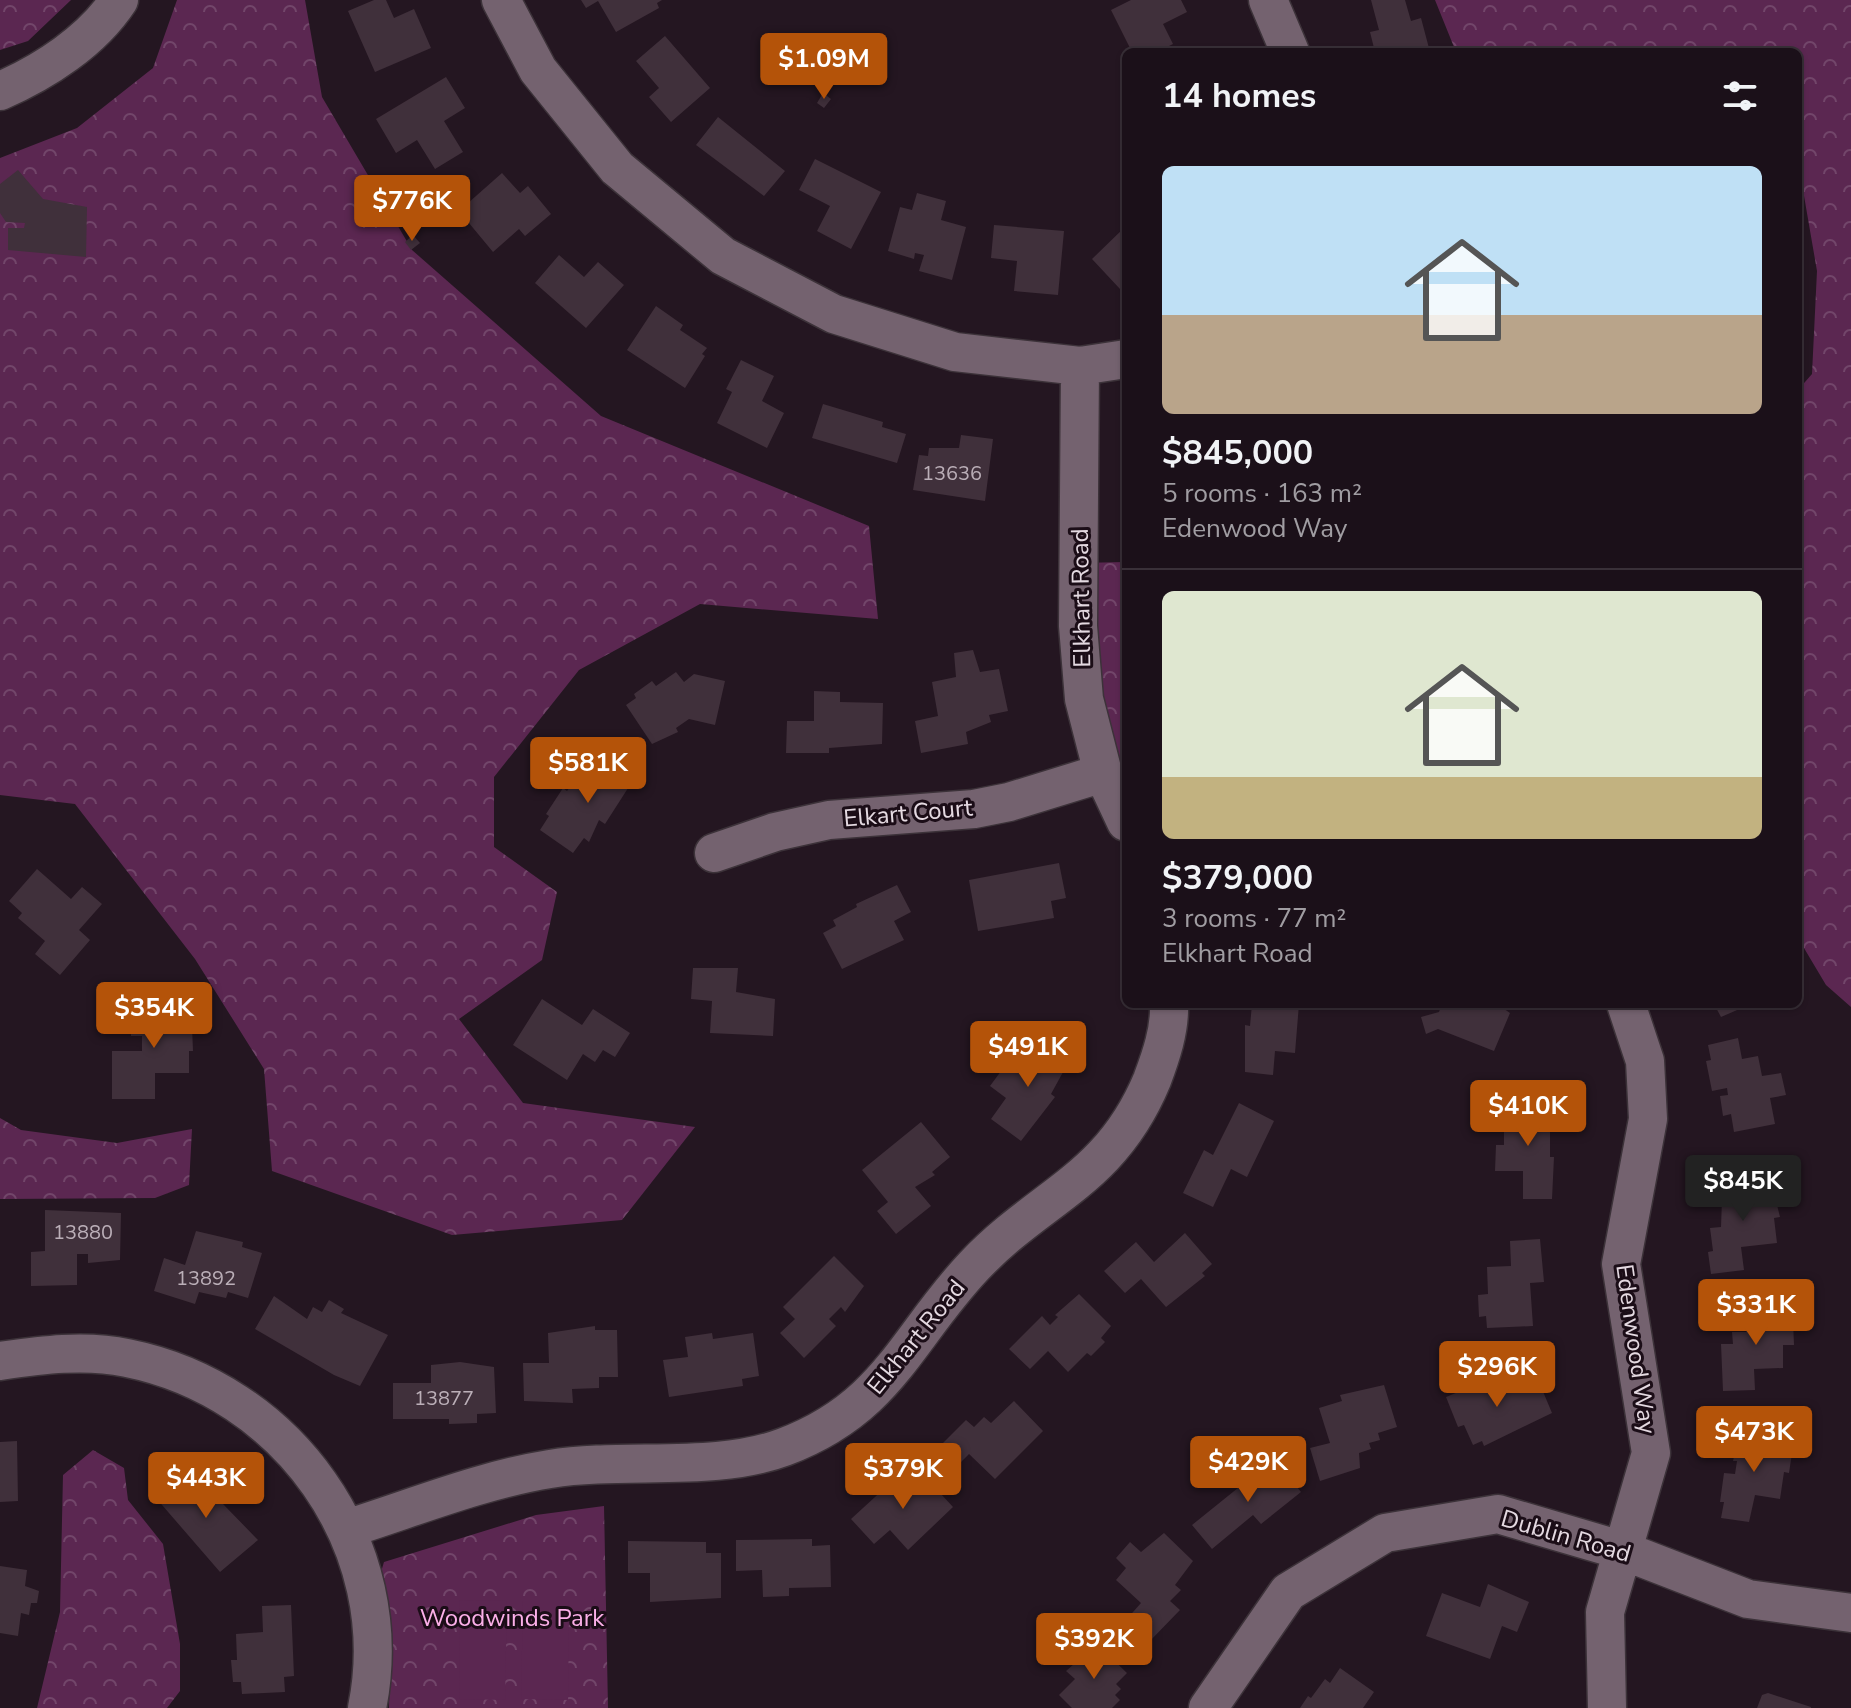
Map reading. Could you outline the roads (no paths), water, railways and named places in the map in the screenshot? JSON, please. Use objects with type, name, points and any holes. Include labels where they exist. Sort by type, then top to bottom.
[{"type":"street","points":[[0,91],[37,75],[107,18],[119,0]]},
{"type":"street","points":[[501,0],[538,70],[617,168],[723,256],[834,314],[955,352],[1080,366],[1122,360]]},
{"type":"street","points":[[1268,0],[1288,48]]},
{"type":"street","name":"Elkhart Road","points":[[1080,366],[1078,626],[1084,699],[1103,773],[1122,813]]},
{"type":"street","name":"Elkart Court","points":[[714,853],[775,832],[829,820],[974,809],[1009,802],[1103,773]]},
{"type":"street","name":"Elkhart Road","points":[[346,1529],[548,1469],[615,1461],[717,1461],[752,1457],[786,1446],[847,1414],[898,1366],[974,1265],[1008,1234],[1069,1190],[1111,1150],[1144,1100],[1164,1045],[1169,1008]]},
{"type":"street","name":"Edenwood Way","points":[[1607,1708],[1605,1612],[1651,1453],[1621,1264],[1648,1119],[1645,1061],[1627,1008]]},
{"type":"street","points":[[0,1361],[73,1353],[125,1357],[199,1380],[253,1412],[273,1428],[315,1475],[346,1529],[365,1581],[370,1610],[372,1667],[367,1708]]},
{"type":"street","name":"Dublin Road","points":[[1208,1708],[1288,1592],[1385,1533],[1498,1514],[1624,1551],[1748,1599],[1851,1613]]},
{"type":"park label","name":"Woodwinds Park","points":[[512,1618]]}]
